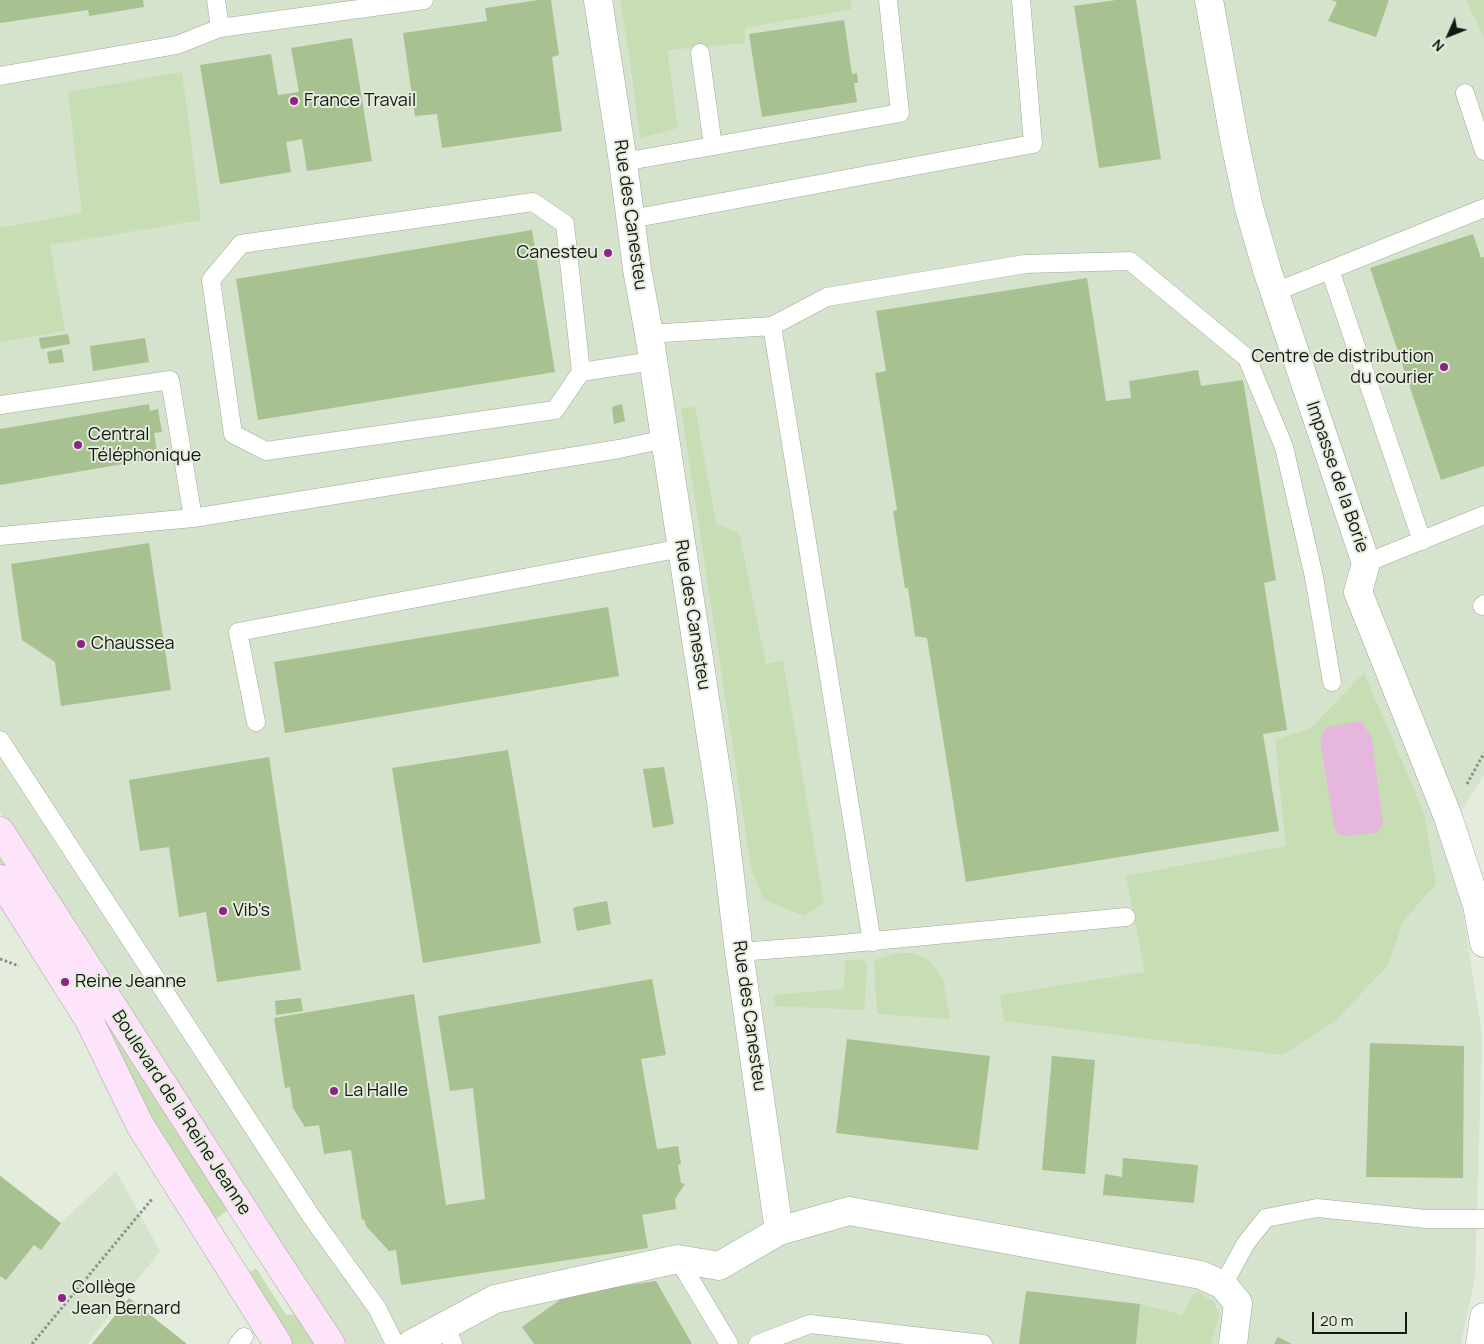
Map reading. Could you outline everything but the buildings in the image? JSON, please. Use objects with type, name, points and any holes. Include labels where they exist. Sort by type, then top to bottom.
[{"type":"main road","name":"Boulevard de la Reine Jeanne","points":[[0,831],[331,1344]]},
{"type":"main road","name":"Boulevard de la Reine Jeanne","points":[[0,879],[8,908],[89,1020],[140,1125],[278,1344]]},
{"type":"street","name":"Rue des Canesteu","points":[[598,0],[637,269],[649,334],[721,802],[779,1231]]},
{"type":"street","name":"Impasse de la Borie","points":[[1209,0],[1235,143],[1268,273],[1366,563],[1358,592],[1448,817],[1477,905],[1484,943]]},
{"type":"street","points":[[411,1344],[449,1335],[495,1299],[678,1259],[719,1266],[779,1231],[849,1211],[1201,1275],[1223,1285],[1238,1303],[1233,1344]]},
{"type":"street","points":[[1480,1344],[1484,1317]]},
{"type":"lane","points":[[216,0],[220,28]]},
{"type":"lane","points":[[0,76],[177,45],[220,28],[424,0]]},
{"type":"lane","points":[[623,162],[900,113],[888,0]]},
{"type":"lane","points":[[631,218],[1033,144],[1021,0]]},
{"type":"lane","points":[[700,53],[713,146]]},
{"type":"lane","points":[[1465,93],[1484,151]]},
{"type":"lane","points":[[581,372],[565,224],[534,202],[241,244],[211,280],[233,434],[266,451],[555,410],[581,372],[653,361]]},
{"type":"lane","points":[[1275,292],[1484,208]]},
{"type":"lane","points":[[649,334],[772,326],[827,297],[1025,264],[1130,261],[1247,358],[1284,447],[1314,577],[1332,682]]},
{"type":"lane","points":[[1330,270],[1422,541]]},
{"type":"lane","points":[[772,326],[872,942]]},
{"type":"lane","points":[[0,405],[170,380],[193,518]]},
{"type":"lane","points":[[0,536],[193,518],[600,452],[665,439]]},
{"type":"lane","points":[[1366,563],[1484,516]]},
{"type":"lane","points":[[256,722],[238,632],[682,548]]},
{"type":"lane","points":[[0,740],[311,1216],[377,1308],[395,1344]]},
{"type":"lane","points":[[740,952],[872,942],[1126,917]]},
{"type":"lane","points":[[1223,1285],[1246,1243],[1266,1218],[1317,1208],[1426,1219],[1484,1219]]},
{"type":"lane","points":[[678,1259],[729,1344]]},
{"type":"lane","points":[[758,1344],[810,1324],[983,1344]]},
{"type":"path","points":[[32,1344],[154,1197]]},
{"type":"shaded area","points":[[0,0],[1484,0],[1484,775],[1450,829],[1482,1035],[1475,1278],[1461,1344],[347,1344],[0,812]]},
{"type":"shaded area","points":[[1361,721],[1372,738],[1383,824],[1377,833],[1343,836],[1336,832],[1334,827],[1320,739],[1326,727]]},
{"type":"shaded area","name":"Collège Jean Bernard","points":[[116,1171],[160,1251],[87,1344],[0,1344],[0,1175],[61,1223]]},
{"type":"green space","points":[[620,0],[851,0],[852,9],[745,28],[745,43],[667,50],[678,128],[640,138]]},
{"type":"green space","points":[[1466,0],[1484,0],[1484,37]]},
{"type":"green space","points":[[182,72],[201,220],[50,245],[65,331],[0,342],[0,228],[82,213],[68,92]]},
{"type":"green space","points":[[695,407],[716,523],[739,533],[766,664],[783,660],[824,903],[804,916],[763,899],[751,867],[681,408]]},
{"type":"green space","points":[[1364,673],[1424,813],[1436,884],[1403,921],[1388,965],[1335,1021],[1283,1055],[1004,1021],[1000,995],[1145,972],[1126,876],[1286,846],[1275,740],[1311,728]]},
{"type":"green space","points":[[0,847],[232,1207],[212,1222],[0,863]]},
{"type":"green space","points":[[899,953],[914,953],[930,961],[943,979],[950,1019],[877,1014],[874,960]]},
{"type":"green space","points":[[862,959],[867,965],[864,1010],[775,1006],[774,995],[844,989],[845,961]]},
{"type":"green space","points":[[256,1268],[286,1315],[301,1314],[319,1344],[292,1344],[246,1275]]},
{"type":"green space","points":[[1200,1293],[1214,1303],[1219,1314],[1211,1344],[1136,1344],[1140,1304],[1182,1315],[1194,1294]]},
{"type":"place","name":"France Travail","points":[[294,101]]},
{"type":"place","name":"Canesteu","points":[[608,253]]},
{"type":"place","name":"Centre de distribution du courier","points":[[1444,367]]},
{"type":"place","name":"Central Téléphonique","points":[[78,445]]},
{"type":"place","name":"Chaussea","points":[[81,644]]},
{"type":"place","name":"Vib's","points":[[223,911]]},
{"type":"place","name":"Reine Jeanne","points":[[65,982]]},
{"type":"place","name":"La Halle","points":[[334,1091]]},
{"type":"place","name":"Collège Jean Bernard","points":[[62,1298]]}]
